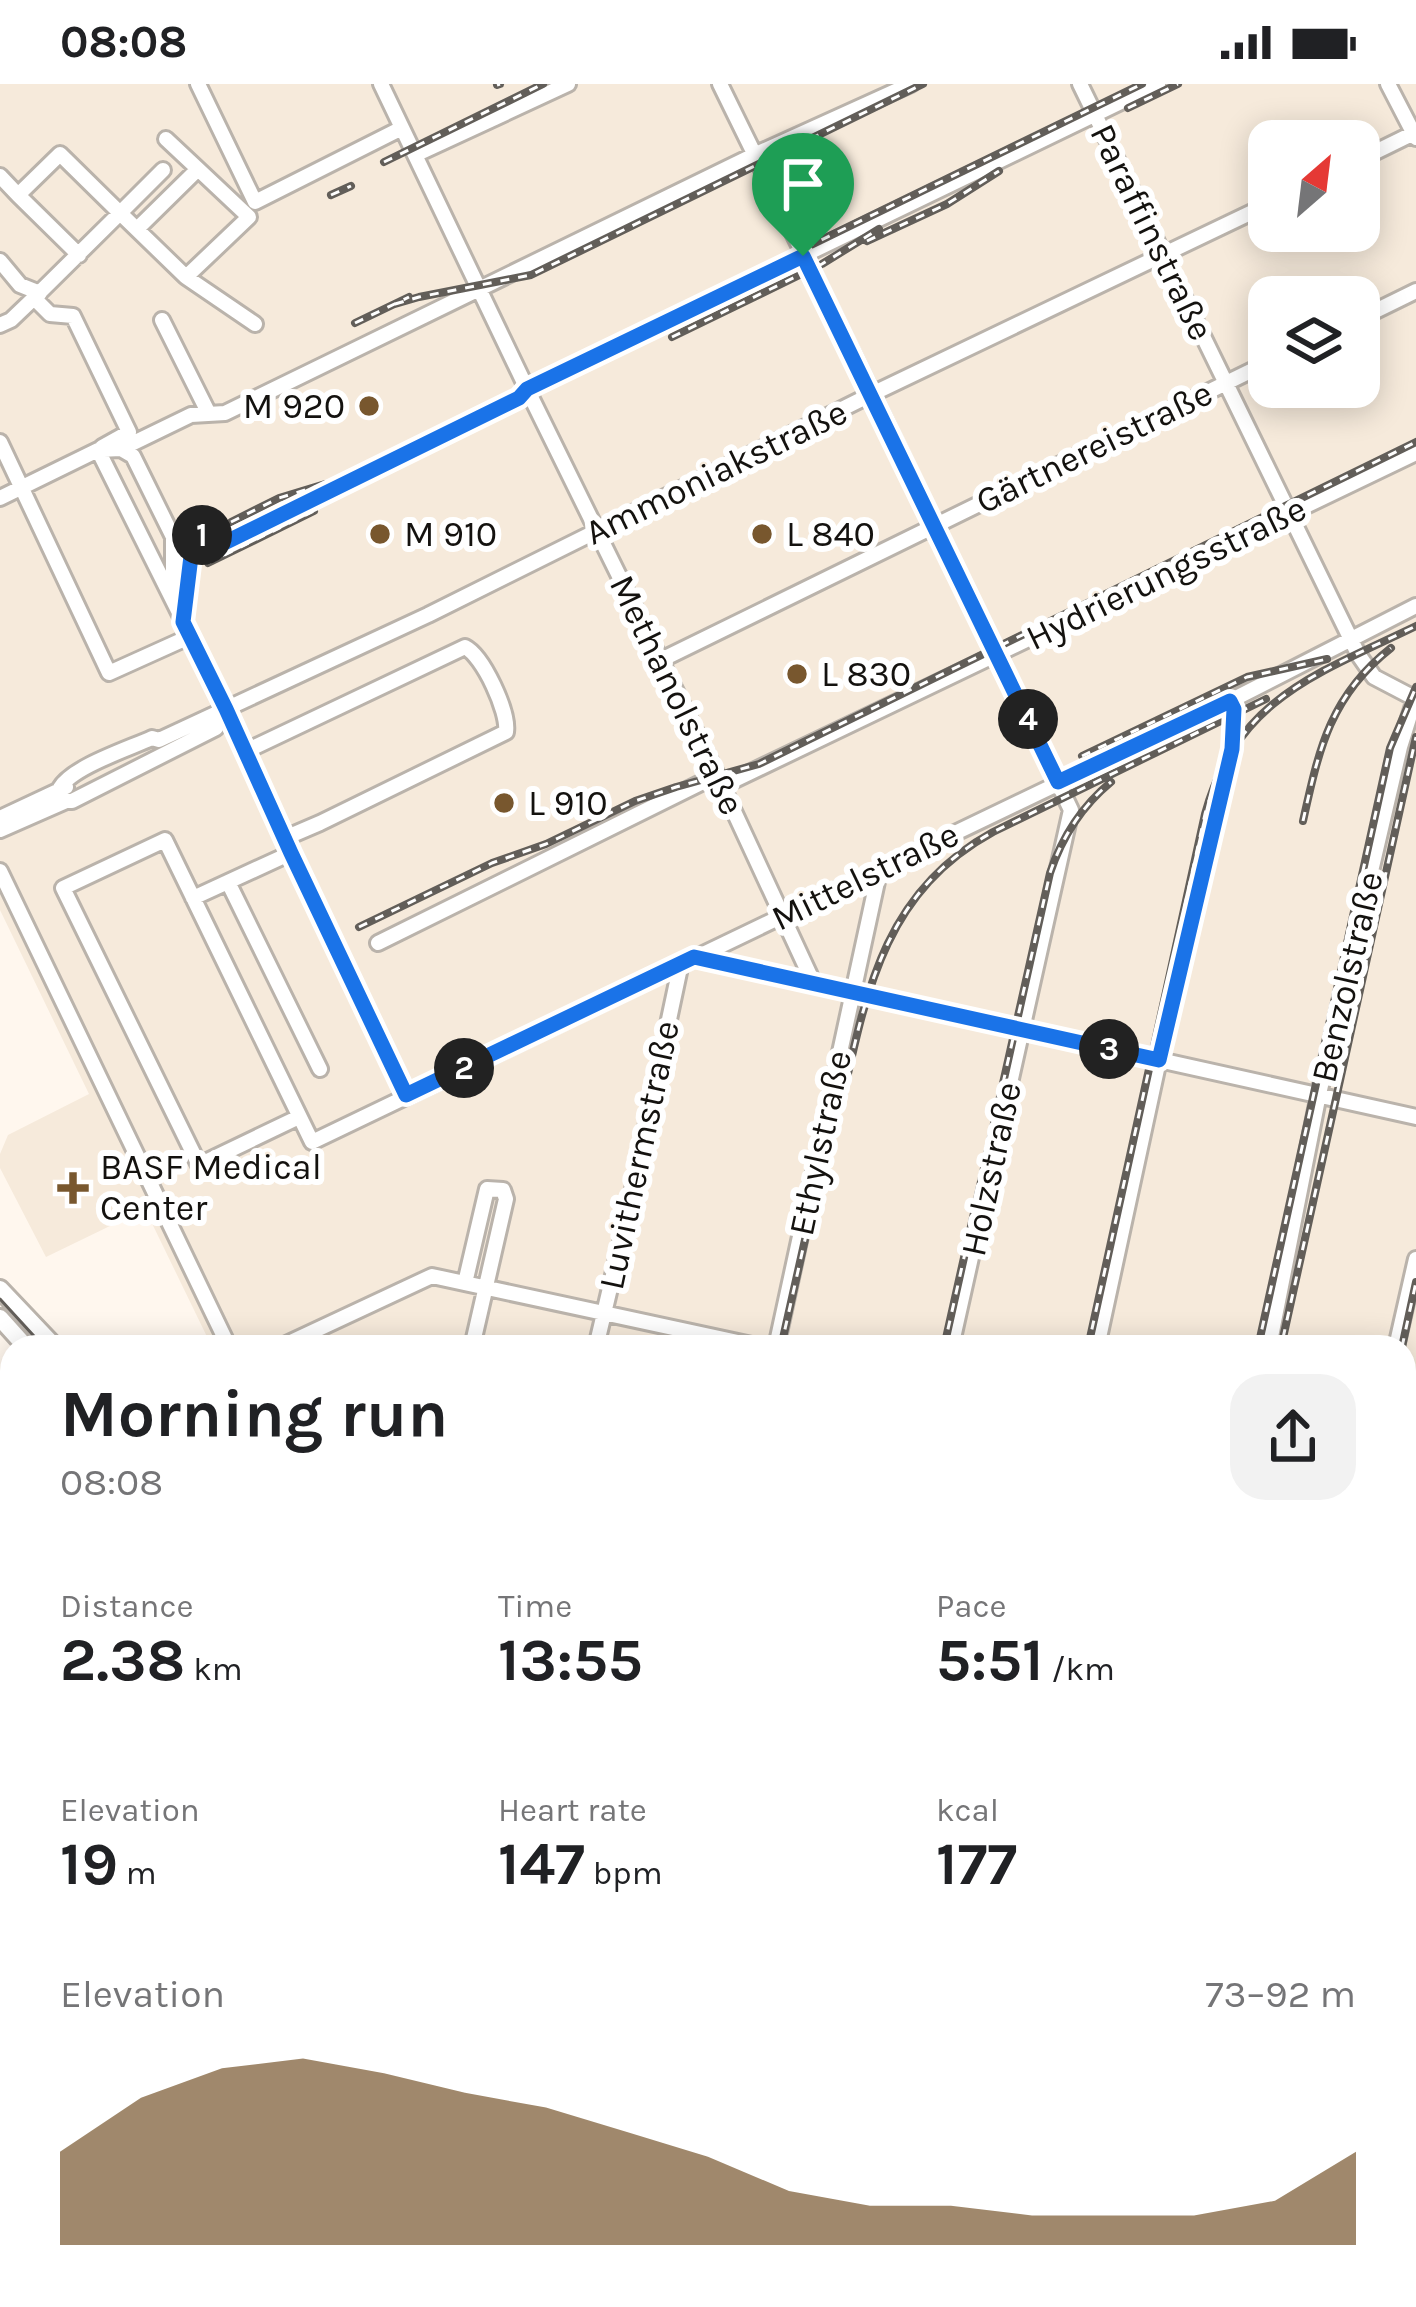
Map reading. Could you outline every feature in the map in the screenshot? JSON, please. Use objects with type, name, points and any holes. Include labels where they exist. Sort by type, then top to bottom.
[{"type":"main road","points":[[0,1289],[44,1335]]},
{"type":"street","points":[[198,84],[255,202],[402,128]]},
{"type":"street","name":"Methanolstraße","points":[[381,84],[813,982]]},
{"type":"street","points":[[416,155],[568,84]]},
{"type":"street","name":"Holzstraße","points":[[720,84],[1071,810],[954,1335]]},
{"type":"street","points":[[98,450],[122,449],[191,415],[225,413],[754,155],[911,84]]},
{"type":"street","name":"Paraffinstraße","points":[[1080,84],[1349,639]]},
{"type":"street","points":[[183,622],[193,540],[211,531],[218,546],[519,398],[527,389],[1158,84]]},
{"type":"street","points":[[1380,151],[1415,135],[1388,84]]},
{"type":"street","points":[[166,139],[249,218],[186,277]]},
{"type":"street","points":[[18,195],[60,154],[186,277],[255,325]]},
{"type":"street","points":[[0,325],[37,296],[163,170]]},
{"type":"street","points":[[137,230],[197,170]]},
{"type":"street","points":[[0,176],[79,255]]},
{"type":"street","name":"Ammoniakstraße","points":[[63,795],[72,801],[131,772],[161,746],[226,709],[1248,213]]},
{"type":"street","points":[[0,261],[50,314],[73,316],[129,432],[0,498]]},
{"type":"street","points":[[1380,309],[1416,291]]},
{"type":"street","points":[[162,320],[208,414]]},
{"type":"street","name":"Gärtnereistraße","points":[[661,661],[1248,372]]},
{"type":"street","points":[[0,442],[109,673],[191,636]]},
{"type":"street","points":[[122,449],[133,456],[173,537],[172,600]]},
{"type":"street","points":[[98,450],[226,709],[406,1095]]},
{"type":"street","name":"Hydrierungsstraße","points":[[377,943],[1416,453]]},
{"type":"street","name":"Mittelstraße","points":[[299,1117],[312,1142],[1416,607]]},
{"type":"street","name":"Benzolstraße","points":[[1271,1335],[1319,1094],[1400,747],[1416,699],[1374,677],[1349,639]]},
{"type":"street","points":[[193,898],[506,732],[507,716],[478,656],[465,647],[246,751]]},
{"type":"street","points":[[1100,1335],[1234,738],[1230,701]]},
{"type":"street","name":"Ammoniakstraße","points":[[63,795],[65,779],[95,764],[152,738],[161,746]]},
{"type":"street","name":"Ammoniakstraße","points":[[0,818],[63,795]]},
{"type":"street","name":"Ammoniakstraße","points":[[0,830],[63,795]]},
{"type":"street","points":[[165,840],[193,898],[299,1117],[199,1165],[63,888],[165,840]]},
{"type":"street","name":"Ethylstraße","points":[[779,1335],[880,868]]},
{"type":"street","points":[[0,871],[224,1335]]},
{"type":"street","points":[[228,882],[320,1069]]},
{"type":"street","points":[[688,960],[813,982],[1416,1117]]},
{"type":"street","name":"Luvithermstraße","points":[[599,1335],[688,960]]},
{"type":"street","points":[[465,1282],[487,1189],[494,1187],[506,1199],[475,1335]]},
{"type":"street","points":[[1399,1335],[1416,1258]]},
{"type":"street","points":[[309,1335],[432,1276],[707,1335]]},
{"type":"shaded area","points":[[0,84],[1416,84],[1416,1335],[206,1335],[145,1209],[46,1257],[0,1168],[8,1135],[89,1094],[0,910]]},
{"type":"tram line","points":[[0,1299],[33,1335]]},
{"type":"railway","points":[[384,162],[543,84]]},
{"type":"railway","points":[[395,304],[531,275],[923,84]]},
{"type":"railway","points":[[295,513],[511,407],[599,348],[1142,84]]},
{"type":"railway","points":[[1128,108],[1178,84]]},
{"type":"railway","points":[[867,241],[947,204],[999,171]]},
{"type":"railway","points":[[331,195],[351,186]]},
{"type":"railway","points":[[672,337],[822,264],[879,229]]},
{"type":"railway","points":[[355,323],[409,297]]},
{"type":"railway","points":[[359,927],[635,801],[759,764],[1416,442]]},
{"type":"railway","points":[[231,522],[279,498],[325,484]]},
{"type":"railway","points":[[208,563],[314,511]]},
{"type":"railway","points":[[1073,628],[1163,582]]},
{"type":"railway","points":[[1091,1335],[1205,814],[1219,775],[1238,742],[1285,695],[1416,626]]},
{"type":"railway","points":[[1303,821],[1330,726],[1354,685],[1391,648]]},
{"type":"railway","points":[[1082,756],[1247,677],[1327,659]]},
{"type":"railway","points":[[1261,1335],[1390,748],[1416,687]]},
{"type":"railway","points":[[842,1101],[861,1021],[886,947],[927,883],[956,856],[993,832],[1266,699]]},
{"type":"railway","points":[[1284,1335],[1416,737]]},
{"type":"railway","points":[[947,1335],[1050,873],[1074,823],[1111,782]]},
{"type":"railway","points":[[784,1335],[840,1083]]},
{"type":"railway","points":[[1405,1335],[1416,1282]]},
{"type":"place","name":"M 920","points":[[369,406]]},
{"type":"place","name":"M 910","points":[[380,534]]},
{"type":"place","name":"L 840","points":[[762,534]]},
{"type":"place","name":"L 830","points":[[797,674]]},
{"type":"place","name":"L 910","points":[[504,803]]},
{"type":"place","name":"BASF Medical Center","points":[[73,1188]]},
{"type":"route","points":[[803,256],[1058,782],[1230,701],[1234,709],[1232,749],[1159,1060],[694,957],[406,1095],[183,622],[193,540],[211,531],[218,546],[803,256]]}]
